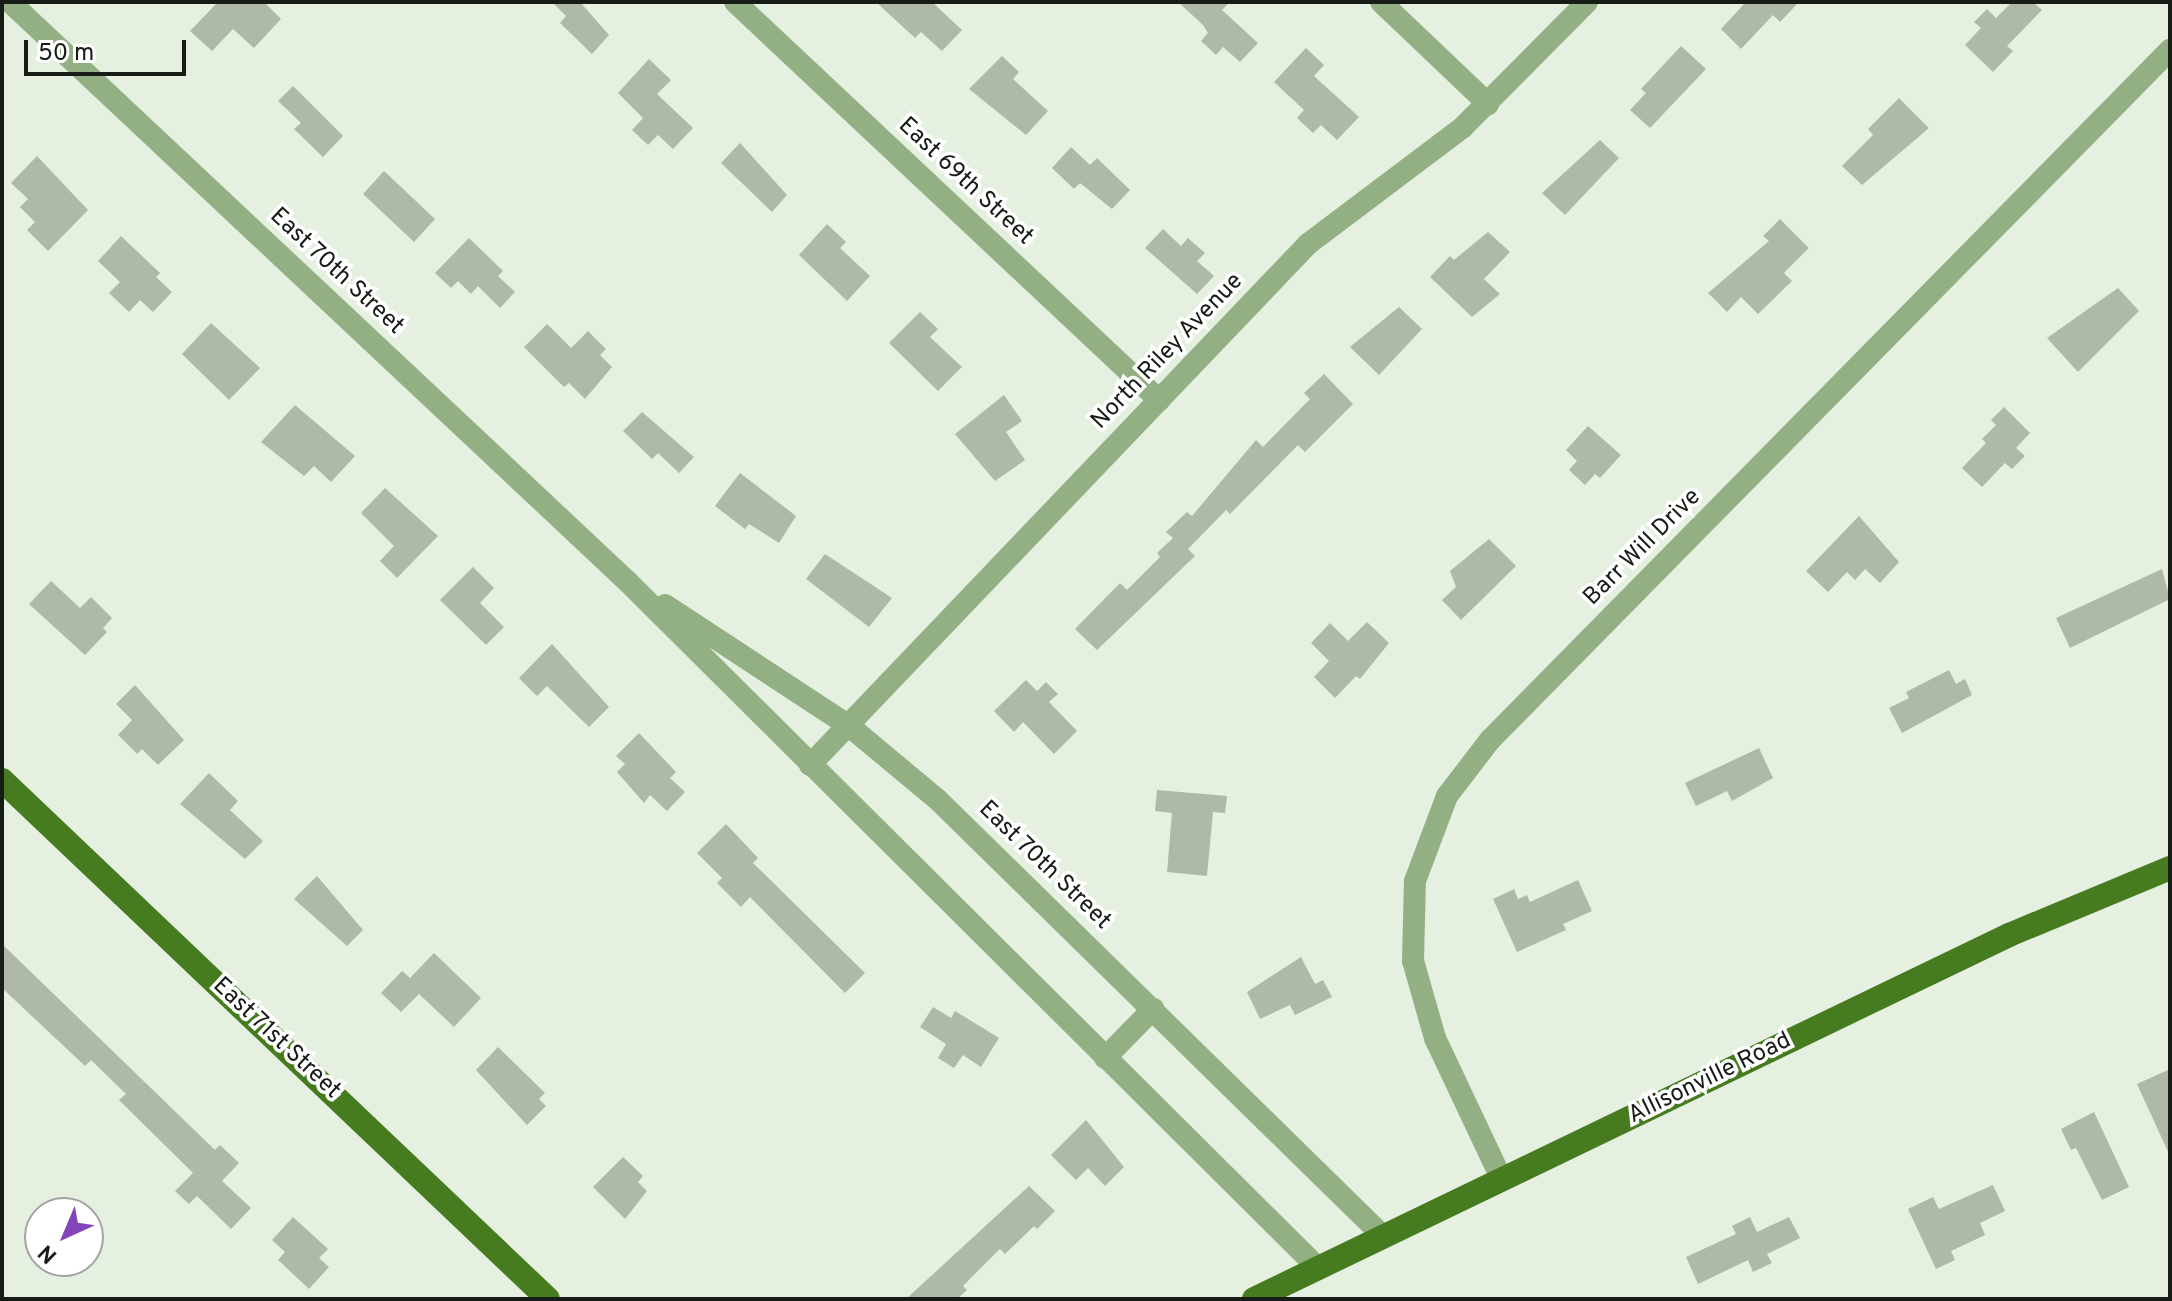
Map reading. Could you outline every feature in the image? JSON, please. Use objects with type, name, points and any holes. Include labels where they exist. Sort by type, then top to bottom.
[{"type":"main road","name":"East 71st Street","points":[[2,780],[548,1299]]},
{"type":"main road","name":"Allisonville Road","points":[[1254,1299],[2009,935],[2170,868]]},
{"type":"street","name":"East 70th Street","points":[[10,2],[627,581],[1318,1268]]},
{"type":"street","name":"East 69th Street","points":[[735,2],[1159,400]]},
{"type":"street","points":[[1381,2],[1488,104]]},
{"type":"street","name":"North Riley Avenue","points":[[810,765],[1308,244],[1488,104],[1587,2]]},
{"type":"street","name":"Barr Will Drive","points":[[1502,1180],[1435,1038],[1413,961],[1415,881],[1447,796],[1490,740],[2170,50]]},
{"type":"street","name":"East 70th Street","points":[[627,581],[848,725],[967,826],[1384,1237]]},
{"type":"street","points":[[1105,1058],[1153,1009]]},
{"type":"building","points":[[218,2],[264,2],[281,19],[254,48],[233,29],[212,51],[190,31]]},
{"type":"building","points":[[552,2],[580,2],[609,35],[592,54],[560,23],[566,16]]},
{"type":"building","points":[[876,2],[932,2],[962,30],[942,51],[921,32],[915,38]]},
{"type":"building","points":[[1178,2],[1230,2],[1222,10],[1258,43],[1240,62],[1223,47],[1216,55],[1201,41],[1208,33],[1203,25]]},
{"type":"building","points":[[1746,2],[1799,2],[1780,22],[1773,15],[1741,49],[1721,29]]},
{"type":"building","points":[[2012,2],[2033,2],[2042,10],[2007,46],[2013,51],[1993,72],[1965,45],[1981,28],[1974,22],[1987,9],[1996,18]]},
{"type":"building","points":[[1681,46],[1706,69],[1650,128],[1630,110],[1646,93],[1641,89]]},
{"type":"building","points":[[1306,48],[1324,65],[1314,76],[1359,117],[1337,140],[1321,125],[1313,133],[1297,118],[1304,110],[1274,82]]},
{"type":"building","points":[[1002,56],[1019,72],[1013,79],[1048,111],[1026,135],[969,89]]},
{"type":"building","points":[[649,59],[671,80],[657,94],[693,128],[673,149],[658,135],[648,145],[632,130],[643,118],[618,93]]},
{"type":"building","points":[[293,86],[343,136],[323,157],[294,129],[301,123],[278,101]]},
{"type":"building","points":[[1899,98],[1929,128],[1862,185],[1842,166],[1873,135],[1868,129]]},
{"type":"building","points":[[1600,140],[1619,158],[1565,215],[1542,193]]},
{"type":"building","points":[[740,143],[787,195],[772,212],[721,163]]},
{"type":"building","points":[[1071,147],[1090,165],[1097,158],[1130,190],[1112,209],[1080,183],[1074,189],[1052,168]]},
{"type":"building","points":[[37,156],[88,210],[48,251],[27,230],[35,222],[20,207],[28,199],[11,183]]},
{"type":"building","points":[[384,171],[435,219],[414,242],[363,194]]},
{"type":"building","points":[[1780,219],[1809,248],[1784,273],[1792,281],[1758,314],[1741,297],[1727,312],[1708,293],[1769,241],[1763,236]]},
{"type":"building","points":[[827,224],[846,242],[840,248],[870,276],[847,301],[799,255]]},
{"type":"building","points":[[1163,229],[1181,246],[1188,238],[1205,253],[1197,261],[1214,276],[1197,294],[1145,248]]},
{"type":"building","points":[[1488,232],[1510,252],[1484,279],[1500,294],[1472,317],[1430,277],[1450,256],[1454,260]]},
{"type":"building","points":[[121,236],[160,273],[156,277],[172,292],[153,312],[140,300],[129,312],[109,293],[120,282],[98,261]]},
{"type":"building","points":[[469,238],[503,271],[498,276],[515,292],[500,308],[478,286],[471,294],[458,281],[451,288],[435,273]]},
{"type":"building","points":[[2118,288],[2139,311],[2078,372],[2047,338]]},
{"type":"building","points":[[1399,307],[1422,329],[1379,375],[1350,347]]},
{"type":"building","points":[[920,312],[938,329],[930,337],[962,367],[938,391],[889,343]]},
{"type":"building","points":[[211,323],[260,368],[229,400],[182,354]]},
{"type":"building","points":[[547,324],[571,348],[588,331],[606,349],[600,355],[612,367],[585,399],[569,383],[564,387],[524,347]]},
{"type":"building","points":[[1324,374],[1353,404],[1305,452],[1298,445],[1230,514],[1226,510],[1188,549],[1195,556],[1097,650],[1075,629],[1120,583],[1127,590],[1160,557],[1157,553],[1173,538],[1166,532],[1187,512],[1192,516],[1256,440],[1263,447],[1310,399],[1304,393]]},
{"type":"building","points":[[1004,395],[1022,421],[1006,432],[1025,460],[995,481],[955,434]]},
{"type":"building","points":[[295,405],[355,456],[331,482],[314,466],[304,476],[261,442]]},
{"type":"building","points":[[2004,407],[2030,433],[2016,448],[2025,456],[2012,469],[2005,463],[1982,487],[1962,468],[1986,443],[1982,439],[1996,425],[1991,420]]},
{"type":"building","points":[[642,412],[694,457],[679,473],[658,453],[652,459],[623,431]]},
{"type":"building","points":[[1588,426],[1621,455],[1600,478],[1595,474],[1585,485],[1569,470],[1577,461],[1566,450]]},
{"type":"building","points":[[740,473],[796,516],[779,543],[749,524],[745,529],[715,506]]},
{"type":"building","points":[[385,488],[438,536],[397,578],[380,561],[394,546],[361,513]]},
{"type":"building","points":[[1859,516],[1899,562],[1880,583],[1865,569],[1855,580],[1847,572],[1828,592],[1806,571]]},
{"type":"building","points":[[1489,539],[1516,566],[1461,620],[1442,600],[1456,587],[1450,571]]},
{"type":"building","points":[[825,554],[892,598],[869,627],[806,579]]},
{"type":"building","points":[[473,567],[494,588],[480,603],[504,627],[486,645],[440,600]]},
{"type":"building","points":[[2162,569],[2170,599],[2070,648],[2056,618]]},
{"type":"building","points":[[51,581],[80,608],[91,597],[112,618],[103,628],[107,632],[85,655],[29,604]]},
{"type":"building","points":[[1367,622],[1389,643],[1360,679],[1356,676],[1335,698],[1314,677],[1329,661],[1311,643],[1330,623],[1348,641]]},
{"type":"building","points":[[552,644],[609,707],[589,727],[547,686],[537,696],[519,678]]},
{"type":"building","points":[[1949,670],[1956,684],[1965,679],[1972,695],[1902,733],[1889,708],[1909,698],[1906,692]]},
{"type":"building","points":[[1026,680],[1037,691],[1046,682],[1058,694],[1049,702],[1077,731],[1054,754],[1023,722],[1014,732],[994,711]]},
{"type":"building","points":[[135,685],[184,740],[158,765],[142,749],[137,754],[118,735],[132,720],[116,704]]},
{"type":"building","points":[[639,733],[676,772],[670,778],[685,792],[667,811],[650,795],[644,803],[617,772],[625,764],[616,756]]},
{"type":"building","points":[[1759,748],[1773,778],[1732,801],[1727,791],[1696,806],[1685,783]]},
{"type":"building","points":[[209,773],[238,801],[230,810],[263,841],[245,859],[180,804]]},
{"type":"building","points":[[1157,790],[1227,796],[1225,813],[1213,812],[1207,876],[1167,872],[1172,813],[1155,811]]},
{"type":"building","points":[[726,824],[758,858],[753,863],[865,973],[845,993],[750,897],[741,907],[717,883],[722,878],[697,853]]},
{"type":"building","points":[[317,876],[363,930],[347,946],[294,899]]},
{"type":"building","points":[[1578,880],[1592,911],[1563,924],[1566,930],[1517,952],[1493,899],[1514,889],[1518,899],[1527,895],[1530,902]]},
{"type":"building","points":[[2,944],[215,1150],[220,1145],[239,1163],[222,1181],[251,1208],[231,1229],[197,1196],[189,1204],[175,1191],[193,1173],[119,1100],[126,1094],[91,1060],[85,1066],[2,988]]},
{"type":"building","points":[[434,953],[481,998],[454,1027],[419,994],[401,1012],[381,993],[402,971],[410,978]]},
{"type":"building","points":[[1301,957],[1315,984],[1323,980],[1332,997],[1295,1015],[1290,1005],[1260,1019],[1247,992]]},
{"type":"building","points":[[933,1007],[951,1018],[955,1011],[999,1038],[981,1067],[963,1055],[954,1068],[938,1058],[946,1044],[920,1027]]},
{"type":"building","points":[[498,1047],[545,1093],[539,1099],[546,1106],[527,1125],[476,1070]]},
{"type":"building","points":[[2170,1069],[2170,1156],[2137,1084]]},
{"type":"building","points":[[2094,1112],[2129,1187],[2102,1200],[2076,1148],[2071,1150],[2061,1129]]},
{"type":"building","points":[[1086,1120],[1124,1167],[1105,1186],[1088,1168],[1076,1180],[1051,1155]]},
{"type":"building","points":[[623,1157],[643,1176],[638,1182],[647,1191],[625,1219],[593,1187]]},
{"type":"building","points":[[1993,1185],[2005,1211],[1980,1223],[1985,1235],[1951,1251],[1955,1260],[1936,1269],[1908,1209],[1933,1197],[1939,1209]]},
{"type":"building","points":[[1029,1186],[1055,1211],[1037,1229],[1034,1226],[1005,1254],[1000,1249],[963,1286],[967,1290],[957,1299],[906,1299]]},
{"type":"building","points":[[293,1217],[328,1249],[319,1258],[329,1267],[309,1289],[278,1260],[285,1252],[272,1240]]},
{"type":"building","points":[[1750,1217],[1757,1232],[1789,1217],[1800,1238],[1767,1254],[1772,1263],[1753,1272],[1748,1260],[1698,1284],[1686,1257],[1736,1234],[1732,1226]]}]
